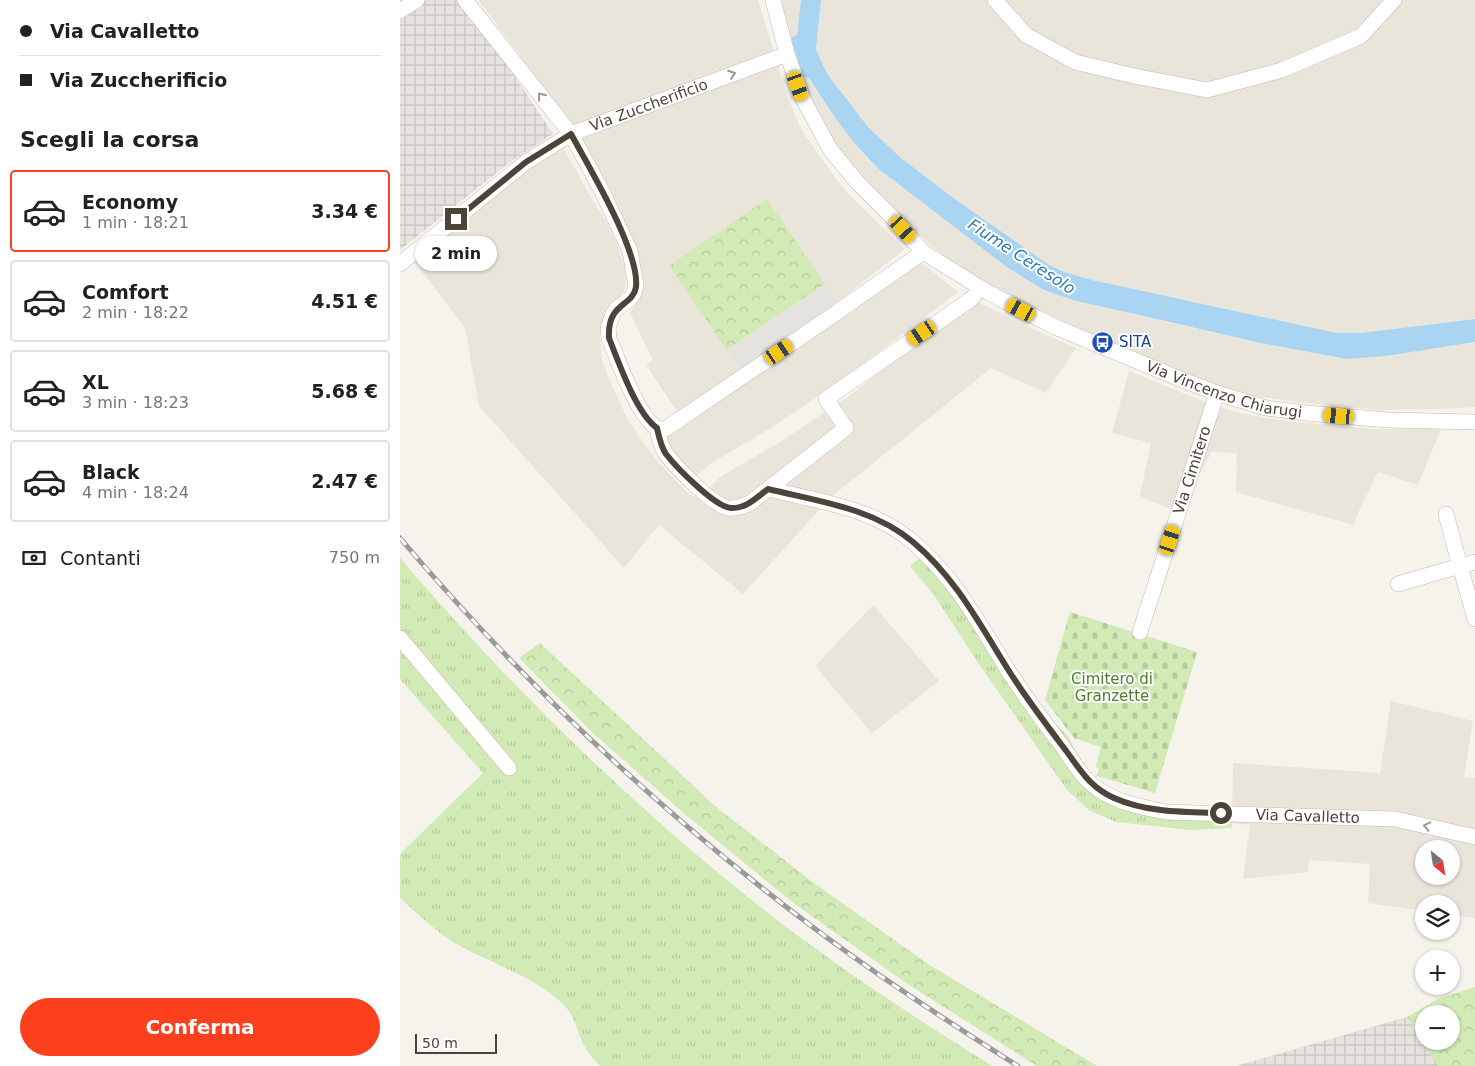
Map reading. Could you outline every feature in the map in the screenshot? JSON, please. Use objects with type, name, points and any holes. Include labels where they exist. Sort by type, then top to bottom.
[{"type":"street","points":[[400,11],[417,0]]},
{"type":"street","points":[[465,0],[571,134],[602,191],[630,251],[636,286],[630,299],[617,308],[613,314],[608,328],[609,338],[635,398],[652,424],[657,428],[667,428],[836,314],[922,252]]},
{"type":"street","name":"Via Vincenzo Chiarugi","points":[[773,0],[787,54],[804,101],[830,149],[857,182],[893,218],[922,252],[981,288],[1053,326],[1180,380],[1266,408],[1388,420],[1471,423]]},
{"type":"street","points":[[995,0],[1026,34],[1075,62],[1207,90],[1282,70],[1361,36],[1394,0]]},
{"type":"street","name":"Via Zuccherificio","points":[[400,264],[526,162],[571,134],[787,54]]},
{"type":"street","points":[[657,428],[665,453],[701,489],[718,504],[727,508],[741,507],[750,503],[846,428],[826,399],[970,300],[981,288]]},
{"type":"street","name":"Via Cimitero","points":[[1140,632],[1218,393]]},
{"type":"street","name":"Via Cavalletto","points":[[768,489],[857,512],[886,524],[912,541],[941,570],[966,601],[1015,681],[1084,777],[1098,789],[1113,798],[1138,807],[1166,812],[1395,819],[1475,837]]},
{"type":"street","points":[[1446,514],[1475,619]]},
{"type":"street","points":[[1398,584],[1475,562]]},
{"type":"street","points":[[400,638],[509,768]]},
{"type":"shaded area","points":[[400,0],[457,0],[508,66],[553,134],[510,162],[400,250]]},
{"type":"shaded area","points":[[478,0],[758,0],[788,98],[800,127],[847,193],[905,249],[840,300],[678,413],[646,365],[653,360],[630,313],[639,298],[642,284],[641,266],[632,237],[622,216],[570,129],[521,57]]},
{"type":"shaded area","points":[[779,0],[801,0],[797,35],[793,38],[791,38]]},
{"type":"shaded area","points":[[821,0],[1475,0],[1475,319],[1360,333],[1337,333],[1092,280],[1064,272],[1049,265],[952,197],[901,158],[868,127],[828,75],[816,49]]},
{"type":"shaded area","points":[[803,77],[809,78],[821,98],[866,158],[1008,268],[1044,290],[1144,317],[1261,343],[1347,359],[1386,356],[1475,342],[1475,407],[1377,410],[1249,395],[1223,388],[1122,347],[1032,307],[972,277],[930,245],[863,181],[834,143],[818,117]]},
{"type":"shaded area","points":[[563,147],[608,224],[625,268],[626,282],[624,292],[612,304],[604,320],[600,335],[602,360],[628,420],[654,458],[690,495],[700,495],[722,476],[785,439],[849,396],[974,300],[1076,348],[1046,393],[991,368],[830,498],[743,594],[659,525],[624,568],[479,406],[465,328],[414,261],[520,176]]},
{"type":"shaded area","points":[[918,260],[958,292],[839,382],[776,425],[713,462],[695,477],[661,440]]},
{"type":"shaded area","points":[[825,285],[838,303],[740,368],[729,351]]},
{"type":"shaded area","points":[[1129,371],[1217,407],[1245,414],[1294,422],[1376,429],[1441,429],[1418,485],[1378,472],[1354,525],[1236,492],[1237,453],[1212,452],[1177,512],[1140,496],[1151,443],[1112,433]]},
{"type":"shaded area","points":[[873,605],[939,681],[872,733],[815,666]]},
{"type":"shaded area","points":[[1391,701],[1473,721],[1464,777],[1475,778],[1475,918],[1460,916],[1460,895],[1415,895],[1415,910],[1368,903],[1370,864],[1309,860],[1308,872],[1243,879],[1250,825],[1232,823],[1233,763],[1380,773]]},
{"type":"shaded area","points":[[1407,1017],[1415,1030],[1415,1050],[1428,1050],[1438,1066],[1236,1066]]},
{"type":"green space","points":[[767,199],[825,284],[727,350],[669,266]]},
{"type":"green space","points":[[923,555],[1028,697],[1068,736],[1091,782],[1155,805],[1232,811],[1232,828],[1190,830],[1116,822],[1089,810],[1067,790],[979,664],[934,595],[910,566]]},
{"type":"green space","points":[[400,558],[533,703],[627,794],[676,837],[777,920],[829,959],[992,1066],[600,1066],[586,1048],[570,1012],[551,994],[526,978],[460,946],[428,924],[400,898],[400,854],[483,773],[400,679]]},
{"type":"green space","name":"Cimitero di Granzette","points":[[1070,612],[1197,652],[1155,793],[1097,776],[1099,769],[1096,767],[1101,747],[1074,738],[1045,700]]},
{"type":"green space","points":[[540,643],[715,806],[810,880],[928,964],[1097,1066],[1037,1066],[909,985],[792,902],[687,816],[593,733],[519,658]]},
{"type":"green space","points":[[1475,987],[1475,1066],[1438,1066],[1428,1050],[1460,1050],[1460,1005],[1428,1005],[1450,995],[1460,995],[1460,992]]},
{"type":"green space","points":[[1415,1012],[1415,1030],[1407,1017]]},
{"type":"water","name":"Fiume Ceresolo","points":[[801,0],[821,0],[816,49],[828,75],[868,127],[901,158],[952,197],[1049,265],[1064,272],[1092,280],[1337,333],[1360,333],[1475,319],[1475,342],[1386,356],[1347,359],[1261,343],[1073,300],[1044,290],[1008,268],[880,170],[860,149],[833,114],[809,78],[803,77],[791,38],[797,35]]},
{"type":"railway","points":[[400,538],[447,592],[546,696],[651,795],[705,842],[842,949],[967,1034],[1018,1066]]},
{"type":"place","name":"SITA","points":[[1103,342]]},
{"type":"route","points":[[456,219],[526,162],[571,134],[602,191],[630,251],[636,286],[630,299],[617,308],[613,314],[608,328],[609,338],[635,398],[646,416],[657,428],[665,453],[701,489],[718,504],[727,508],[741,507],[750,503],[768,489],[857,512],[886,524],[912,541],[954,585],[1040,718],[1084,777],[1098,789],[1113,798],[1138,807],[1166,812],[1221,813]]}]
